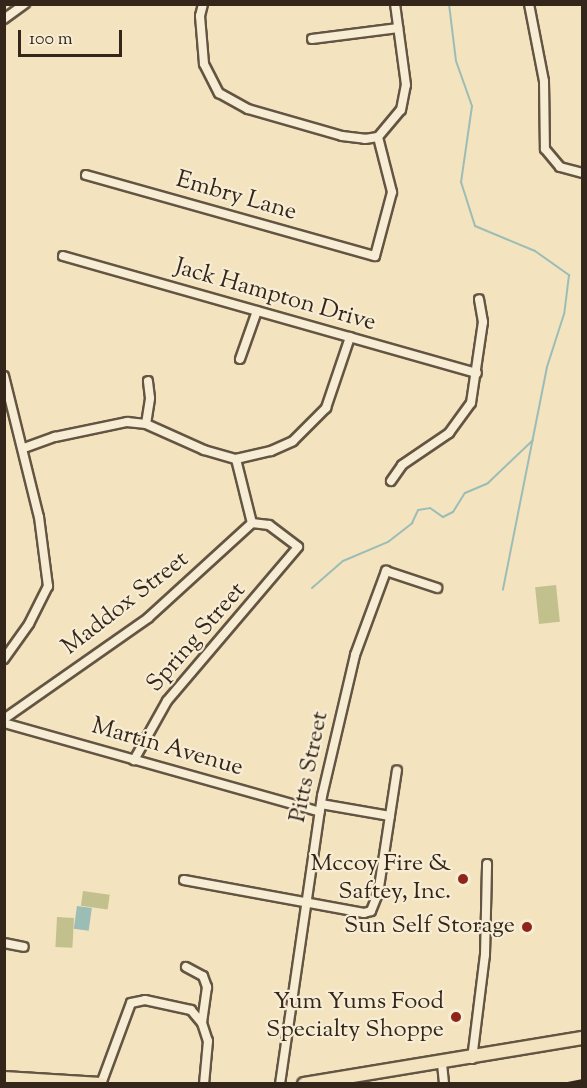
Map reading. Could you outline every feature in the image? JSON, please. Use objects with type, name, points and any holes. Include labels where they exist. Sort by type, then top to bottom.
[{"type":"main road","points":[[304,1083],[442,1064],[582,1038]]},
{"type":"main road","points":[[4,1078],[101,1083]]},
{"type":"street","points":[[4,18],[25,4]]},
{"type":"street","points":[[203,4],[200,16],[204,64],[219,93],[248,109],[342,136],[378,137],[397,118],[406,85],[396,4]]},
{"type":"street","points":[[529,4],[544,81],[545,149],[560,167],[582,173]]},
{"type":"street","points":[[312,39],[398,28]]},
{"type":"street","name":"Embry Lane","points":[[86,175],[375,256],[393,192],[378,137]]},
{"type":"street","name":"Jack Hampton Drive","points":[[63,256],[477,373]]},
{"type":"street","points":[[391,481],[402,465],[449,433],[464,416],[477,373],[483,322],[479,300]]},
{"type":"street","points":[[240,358],[257,311]]},
{"type":"street","points":[[24,448],[102,426],[146,424],[204,450],[236,459],[271,451],[293,441],[312,427],[336,386],[350,337]]},
{"type":"street","points":[[4,376],[24,448],[48,564],[48,586],[29,624],[4,659]]},
{"type":"street","points":[[146,424],[150,398],[148,381]]},
{"type":"street","points":[[236,459],[252,523]]},
{"type":"street","name":"Spring Street","points":[[134,760],[167,701],[298,547],[269,525],[252,523]]},
{"type":"street","name":"Maddox Street","points":[[4,721],[148,618],[252,523]]},
{"type":"street","name":"Pitts Street","points":[[280,1083],[304,902],[320,808],[355,656],[386,571],[437,588]]},
{"type":"street","name":"Martin Avenue","points":[[4,721],[134,760],[320,808],[390,816]]},
{"type":"street","points":[[184,880],[364,913],[371,910],[378,894],[397,770]]},
{"type":"street","points":[[472,1059],[485,955],[488,864]]},
{"type":"street","points":[[4,943],[24,947]]},
{"type":"street","points":[[186,967],[203,976],[207,987],[202,1023]]},
{"type":"street","points":[[101,1083],[131,1003],[145,1000],[191,1010],[202,1023],[208,1041],[204,1083]]},
{"type":"street","points":[[442,1064],[444,1083]]},
{"type":"shaded area","points":[[556,585],[560,622],[539,624],[535,587]]},
{"type":"shaded area","points":[[83,891],[110,895],[108,910],[81,906]]},
{"type":"shaded area","points":[[57,917],[74,918],[72,948],[55,947]]},
{"type":"water","points":[[77,906],[92,908],[89,931],[74,929]]},
{"type":"waterway","points":[[449,4],[456,61],[472,106],[461,182],[475,226],[535,251],[569,275],[564,314],[547,367],[503,590]]},
{"type":"waterway","points":[[312,588],[343,561],[388,542],[412,523],[418,510],[430,508],[443,517],[453,512],[465,493],[488,483],[533,440]]},
{"type":"railway","points":[[568,1084],[582,1081]]},
{"type":"place","name":"Mccoy Fire & Saftey, Inc.","points":[[463,879]]},
{"type":"place","name":"Sun Self Storage","points":[[527,927]]},
{"type":"place","name":"Yum Yums Food Specialty Shoppe","points":[[456,1017]]}]
